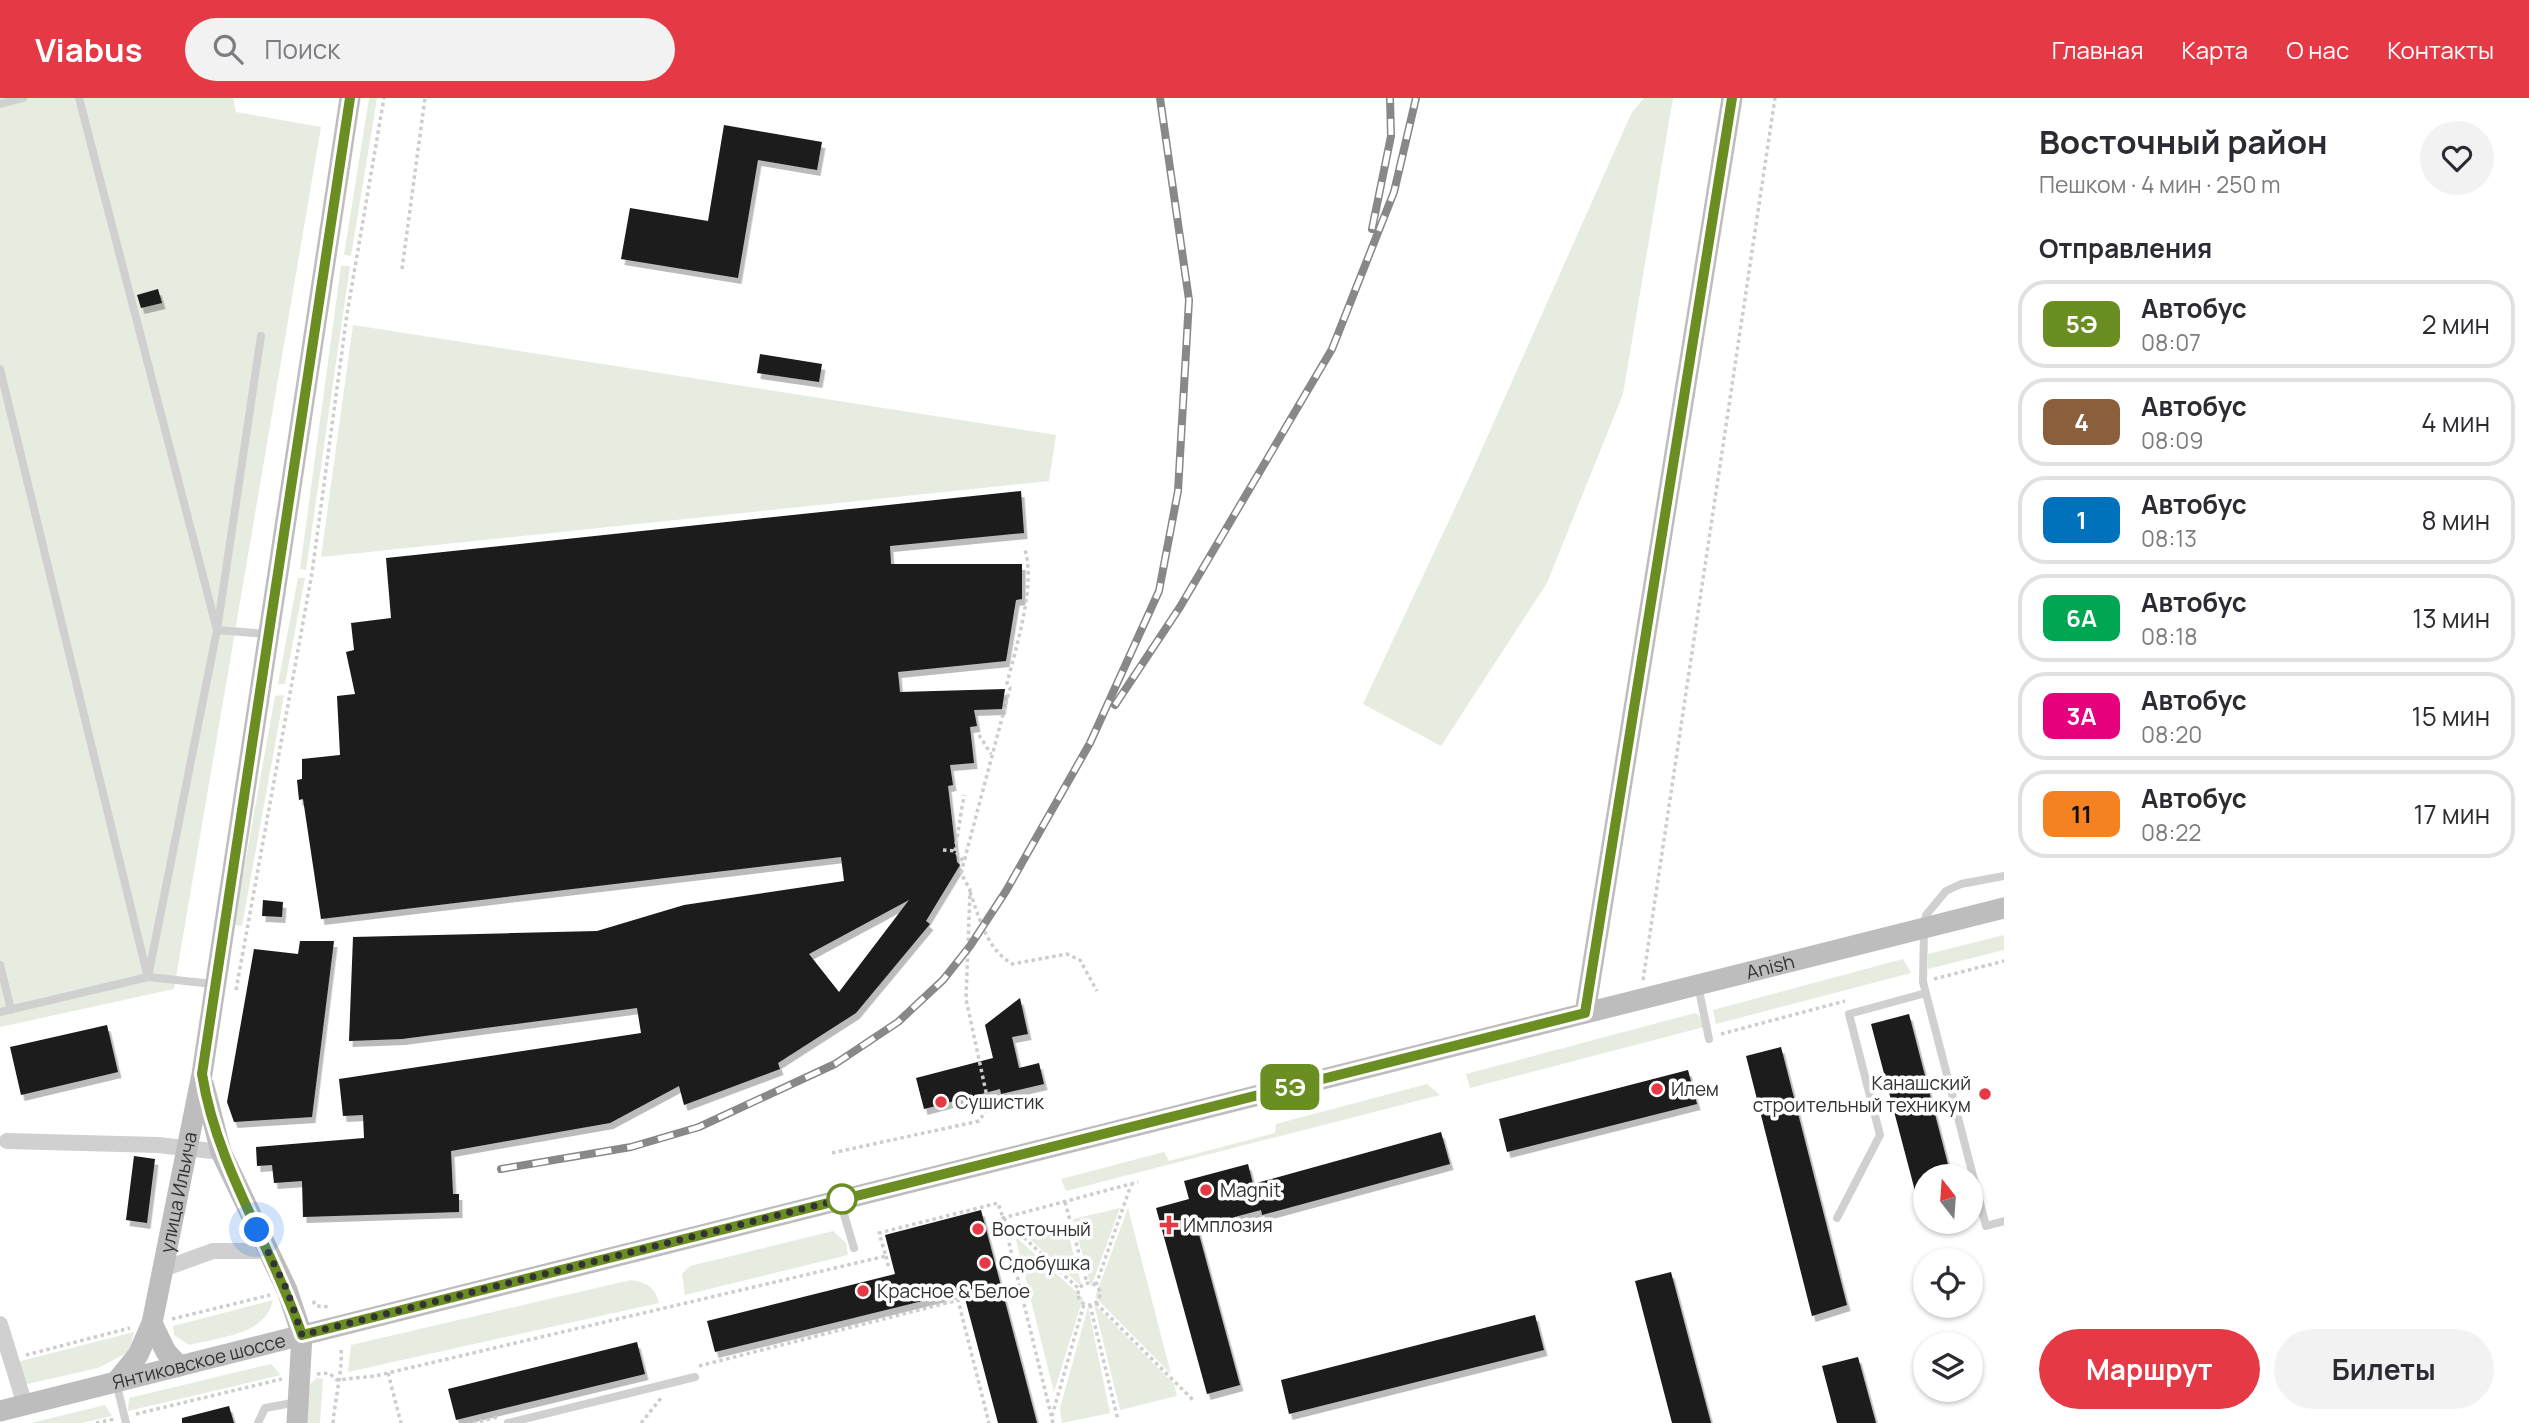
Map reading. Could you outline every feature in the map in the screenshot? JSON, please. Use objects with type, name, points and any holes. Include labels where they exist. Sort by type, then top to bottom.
[{"type":"street","name":"улица Ильича","points":[[116,1382],[138,1355],[152,1323],[202,1074],[350,98]]},
{"type":"street","points":[[1585,1013],[1732,98]]},
{"type":"street","name":"Anish","points":[[1537,1025],[2004,908]]},
{"type":"street","name":"Янтиковское шоссе","points":[[0,1411],[1537,1025]]},
{"type":"street","name":"улица Ильича","points":[[202,1074],[206,1103],[221,1152],[287,1290],[302,1335],[298,1413]]},
{"type":"street","points":[[7,1141],[158,1145],[221,1152]]},
{"type":"street","name":"улица Ильича","points":[[163,1269],[214,1251],[268,1251]]},
{"type":"street","points":[[152,1323],[166,1352],[179,1366]]},
{"type":"street","points":[[2,1338],[25,1405]]},
{"type":"lane","points":[[0,104],[23,98]]},
{"type":"lane","points":[[79,98],[218,629]]},
{"type":"lane","points":[[148,976],[218,629],[261,336]]},
{"type":"lane","points":[[0,369],[148,976]]},
{"type":"lane","points":[[218,629],[268,634]]},
{"type":"lane","points":[[2004,876],[1961,884],[1946,891],[1934,902],[1926,915],[1924,928],[1923,982],[1986,1226],[2004,1221]]},
{"type":"lane","points":[[0,965],[11,1010]]},
{"type":"lane","points":[[0,1012],[148,976],[215,984]]},
{"type":"lane","points":[[1698,985],[1709,1038]]},
{"type":"lane","points":[[1837,1218],[1880,1135],[1849,1014],[1926,993]]},
{"type":"lane","points":[[840,1200],[854,1248]]},
{"type":"lane","points":[[508,1423],[695,1377]]},
{"type":"lane","points":[[116,1382],[125,1420]]},
{"type":"lane","points":[[258,1423],[265,1409],[298,1413]]},
{"type":"path","points":[[236,992],[312,573],[347,314],[384,98]]},
{"type":"path","points":[[402,269],[425,98]]},
{"type":"path","points":[[1640,999],[1775,98]]},
{"type":"path","points":[[1024,547],[1028,558],[1028,583],[1007,683],[1010,688],[961,873],[988,940],[999,956],[1012,964],[1067,954],[1080,960],[1097,991]]},
{"type":"path","points":[[979,735],[992,755]]},
{"type":"path","points":[[955,851],[964,795]]},
{"type":"path","points":[[943,850],[955,851],[964,862]]},
{"type":"path","points":[[832,1153],[979,1121],[989,1106],[966,999],[970,890]]},
{"type":"path","points":[[1923,982],[2004,961]]},
{"type":"path","points":[[1709,1038],[1847,1000]]},
{"type":"path","points":[[1003,1218],[1138,1182]]},
{"type":"path","points":[[1096,1286],[1131,1184]]},
{"type":"path","points":[[1065,1202],[1087,1283]]},
{"type":"path","points":[[889,1269],[879,1233],[998,1203],[1052,1421]]},
{"type":"path","points":[[1003,1218],[1079,1289]]},
{"type":"path","points":[[96,1423],[125,1420],[301,1374],[329,1373],[337,1380],[388,1373],[886,1256]]},
{"type":"path","points":[[1087,1283],[1096,1286],[1100,1292],[1096,1303]]},
{"type":"path","points":[[1087,1283],[1079,1289],[1078,1296],[1084,1304],[1096,1303]]},
{"type":"path","points":[[693,1367],[958,1300],[989,1423]]},
{"type":"path","points":[[1096,1303],[1194,1401]]},
{"type":"path","points":[[1052,1421],[1084,1304]]},
{"type":"path","points":[[1090,1305],[1118,1420]]},
{"type":"path","points":[[333,1423],[337,1380],[342,1366],[341,1347]]},
{"type":"path","points":[[388,1373],[401,1423]]},
{"type":"path","points":[[641,1423],[674,1382]]},
{"type":"path","points":[[473,1423],[499,1416]]},
{"type":"shaded area","points":[[0,98],[233,98],[236,112],[321,127],[174,989],[0,1027]]},
{"type":"shaded area","points":[[369,98],[377,98],[351,256],[344,255]]},
{"type":"shaded area","points":[[1644,98],[1673,98],[1623,394],[1547,583],[1441,746],[1363,704],[1469,478],[1632,112]]},
{"type":"shaded area","points":[[341,266],[350,266],[306,570],[300,569]]},
{"type":"shaded area","points":[[353,325],[1056,435],[1049,481],[321,557]]},
{"type":"shaded area","points":[[298,578],[305,578],[285,684],[278,684]]},
{"type":"shaded area","points":[[284,695],[242,926],[234,925],[275,696]]},
{"type":"shaded area","points":[[2004,935],[2004,950],[1928,969],[1928,954]]},
{"type":"shaded area","points":[[1903,959],[1911,973],[1716,1024],[1713,1010]]},
{"type":"shaded area","points":[[1695,1013],[1700,1016],[1704,1027],[1470,1088],[1466,1074]]},
{"type":"shaded area","points":[[1427,1084],[1440,1095],[1066,1191],[1061,1179],[1164,1152],[1169,1161],[1275,1133],[1276,1124]]},
{"type":"shaded area","points":[[1120,1208],[1091,1287],[1073,1219]]},
{"type":"shaded area","points":[[1128,1208],[1171,1374],[1095,1297]]},
{"type":"shaded area","points":[[1065,1221],[1082,1287],[1022,1232]]},
{"type":"shaded area","points":[[833,1231],[846,1243],[848,1255],[685,1295],[682,1274],[690,1266]]},
{"type":"shaded area","points":[[1015,1236],[1083,1298],[1054,1392]]},
{"type":"shaded area","points":[[631,1280],[649,1286],[659,1303],[348,1372],[351,1345]]},
{"type":"shaded area","points":[[273,1300],[269,1312],[261,1321],[240,1333],[189,1345],[174,1335],[173,1326]]},
{"type":"shaded area","points":[[1094,1304],[1174,1384],[1177,1396],[1120,1410]]},
{"type":"shaded area","points":[[1088,1307],[1110,1413],[1062,1423],[1060,1408]]},
{"type":"shaded area","points":[[134,1332],[129,1352],[98,1368],[23,1385],[17,1362]]},
{"type":"shaded area","points":[[271,1364],[281,1375],[128,1411],[129,1398]]},
{"type":"shaded area","points":[[317,1378],[323,1379],[320,1423],[306,1423],[310,1384]]},
{"type":"shaded area","points":[[105,1405],[112,1416],[81,1423],[31,1423]]},
{"type":"building","points":[[724,125],[822,142],[817,170],[758,160],[738,278],[621,259],[630,208],[708,221]]},
{"type":"building","points":[[158,289],[162,303],[141,308],[137,295]]},
{"type":"building","points":[[760,354],[822,364],[819,382],[757,373]]},
{"type":"building","points":[[1021,491],[1024,533],[890,546],[891,564],[1022,564],[1022,599],[1016,600],[1006,661],[898,672],[900,692],[1005,689],[1002,709],[974,710],[977,726],[970,727],[974,763],[950,765],[953,785],[948,786],[957,862],[960,865],[926,921],[930,924],[856,1013],[778,1063],[780,1069],[684,1105],[679,1086],[610,1123],[451,1151],[453,1194],[459,1194],[459,1212],[303,1217],[302,1181],[274,1183],[272,1165],[257,1166],[256,1147],[364,1138],[363,1115],[343,1116],[339,1079],[641,1033],[637,1008],[402,1039],[349,1041],[353,937],[597,931],[684,905],[844,881],[841,857],[321,919],[303,799],[299,800],[297,780],[302,779],[302,759],[340,755],[337,696],[355,694],[346,652],[354,650],[351,623],[391,618],[386,558]],"holes":[[[909,900],[839,992],[809,954]]]},
{"type":"building","points":[[263,900],[283,902],[282,917],[262,916]]},
{"type":"building","points":[[300,941],[334,941],[312,1117],[234,1122],[227,1102],[254,949],[298,954]]},
{"type":"building","points":[[1020,998],[1028,1034],[1012,1037],[1019,1068],[1039,1063],[1044,1084],[1001,1094],[1000,1089],[924,1109],[916,1078],[993,1058],[985,1025]]},
{"type":"building","points":[[1909,1014],[1948,1164],[1913,1164],[1913,1183],[1871,1024]]},
{"type":"building","points":[[107,1025],[118,1072],[21,1095],[10,1047]]},
{"type":"building","points":[[1781,1047],[1847,1305],[1812,1316],[1746,1056]]},
{"type":"building","points":[[1688,1070],[1697,1104],[1507,1152],[1499,1119]]},
{"type":"building","points":[[1441,1132],[1450,1164],[1262,1215],[1261,1210],[1197,1227],[1240,1385],[1207,1394],[1156,1208],[1189,1199],[1184,1181],[1248,1164],[1253,1184]]},
{"type":"building","points":[[134,1156],[155,1159],[147,1223],[126,1220]]},
{"type":"building","points":[[981,1210],[1037,1423],[998,1423],[963,1291],[715,1352],[707,1321],[895,1274],[885,1235]]},
{"type":"building","points":[[1671,1272],[1711,1423],[1672,1423],[1635,1281]]},
{"type":"building","points":[[1535,1315],[1544,1350],[1289,1414],[1281,1380]]},
{"type":"building","points":[[637,1342],[645,1374],[456,1420],[448,1389]]},
{"type":"building","points":[[1858,1357],[1876,1423],[1837,1423],[1822,1366]]},
{"type":"building","points":[[229,1406],[234,1423],[182,1423],[182,1418]]},
{"type":"railway","points":[[501,1169],[631,1147],[699,1127],[835,1064],[898,1022],[943,980],[970,946],[1006,891],[1090,743],[1159,591],[1178,491],[1189,300],[1160,98]]},
{"type":"railway","points":[[1372,229],[1391,136],[1390,98]]},
{"type":"railway","points":[[1115,705],[1180,607],[1332,349],[1394,192],[1416,98]]},
{"type":"bus line","name":"5Э","points":[[350,98],[202,1074],[206,1103],[221,1152],[287,1290],[302,1335],[1585,1013],[1732,98]]},
{"type":"place","name":"Илем","points":[[1657,1089]]},
{"type":"place","name":"Канашский строительный техникум","points":[[1985,1094]]},
{"type":"place","name":"Сушистик","points":[[941,1102]]},
{"type":"place","name":"Magnit","points":[[1206,1190]]},
{"type":"place","name":"Имплозия","points":[[1169,1225]]},
{"type":"place","name":"Восточный","points":[[978,1229]]},
{"type":"place","name":"Сдобушка","points":[[985,1263]]},
{"type":"place","name":"Красное & Белое","points":[[863,1291]]},
{"type":"route","points":[[257,1230],[287,1290],[302,1335],[842,1199]]}]
